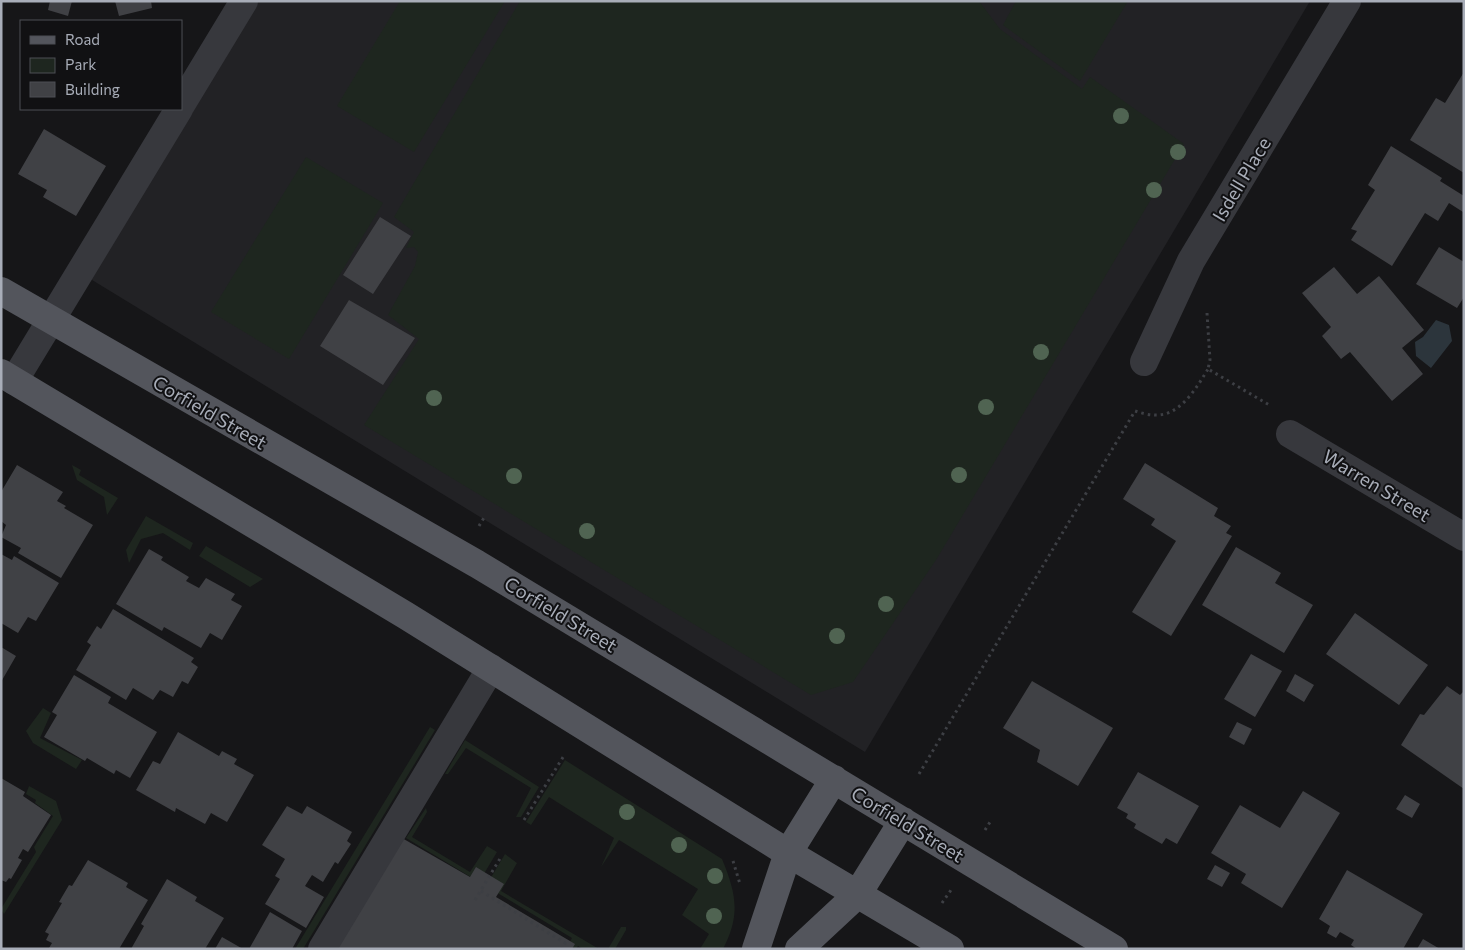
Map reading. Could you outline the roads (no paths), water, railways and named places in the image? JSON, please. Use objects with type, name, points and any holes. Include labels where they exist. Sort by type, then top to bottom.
[{"type":"main road","name":"Corfield Street","points":[[1,291],[50,321],[477,564],[1114,949]]},
{"type":"main road","points":[[8,377],[491,668],[788,853],[950,949]]},
{"type":"main road","points":[[756,949],[788,853],[834,779]]},
{"type":"main road","points":[[799,949],[857,894],[902,821]]},
{"type":"street","points":[[182,103],[244,1]]},
{"type":"street","name":"Isdell Place","points":[[1144,362],[1191,261],[1347,1]]},
{"type":"street","points":[[8,377],[50,321],[178,110]]},
{"type":"street","name":"Warren Street","points":[[1290,434],[1464,537]]},
{"type":"street","points":[[322,949],[491,668]]}]
